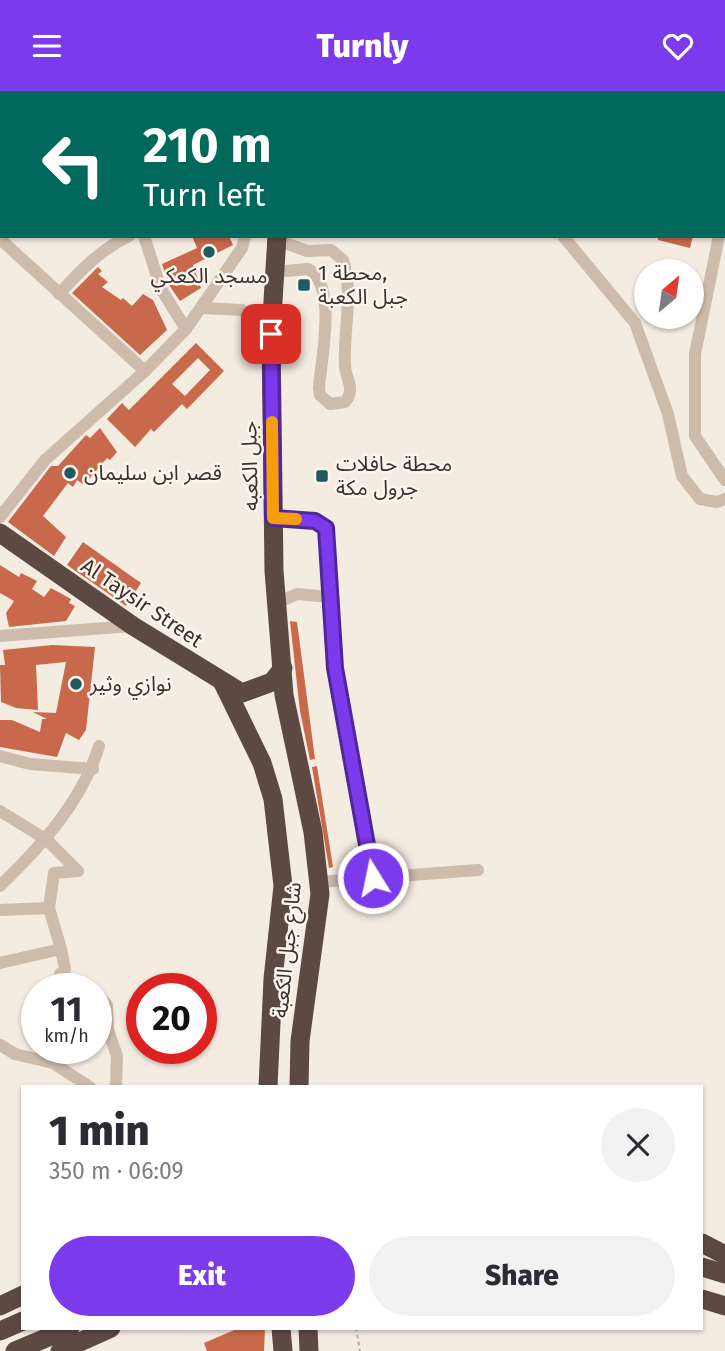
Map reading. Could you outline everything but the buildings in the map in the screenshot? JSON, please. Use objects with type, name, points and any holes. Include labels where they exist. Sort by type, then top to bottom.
[{"type":"highway","name":"جبل الكعبه","points":[[277,238],[271,334],[273,518],[284,695]]},
{"type":"highway","name":"Al Taysir Street","points":[[0,533],[133,626],[223,683]]},
{"type":"highway","points":[[223,683],[242,693],[272,682],[284,668]]},
{"type":"highway","name":"شارع جبل الكعبة","points":[[223,683],[262,763],[273,799],[283,886],[273,979],[268,1085]]},
{"type":"highway","name":"شارع جبل الكعبة","points":[[284,695],[313,832],[320,894],[300,1041],[299,1085]]},
{"type":"highway","points":[[703,1244],[725,1255]]},
{"type":"highway","points":[[703,1267],[725,1274]]},
{"type":"highway","points":[[0,1306],[21,1296]]},
{"type":"highway","points":[[703,1299],[725,1307]]},
{"type":"highway","points":[[703,1314],[725,1316]]},
{"type":"highway","points":[[0,1331],[21,1322]]},
{"type":"highway","points":[[15,1351],[64,1330]]},
{"type":"highway","points":[[60,1351],[107,1330]]},
{"type":"highway","points":[[281,1330],[283,1351]]},
{"type":"highway","points":[[308,1330],[309,1351]]},
{"type":"street","points":[[59,294],[86,265],[125,238]]},
{"type":"street","points":[[145,238],[161,289],[186,329]]},
{"type":"street","points":[[0,517],[45,460],[145,371],[186,329],[242,248],[244,238]]},
{"type":"street","points":[[275,272],[308,269],[323,282],[326,298],[320,395],[330,404],[345,402],[350,395],[351,384],[345,369],[347,282],[343,260],[331,250],[307,251],[277,238]]},
{"type":"street","points":[[565,238],[635,323],[668,414],[682,476],[700,499],[717,502],[725,499]]},
{"type":"street","points":[[719,238],[695,354],[695,436],[725,480]]},
{"type":"street","points":[[0,239],[145,371]]},
{"type":"street","points":[[203,308],[242,310],[271,334]]},
{"type":"street","points":[[273,518],[315,521],[326,528],[335,668],[373,878]]},
{"type":"street","points":[[277,603],[297,594],[330,597]]},
{"type":"street","points":[[0,636],[133,626]]},
{"type":"street","points":[[0,885],[47,840],[93,769],[99,746]]},
{"type":"street","points":[[0,756],[30,764],[93,769]]},
{"type":"street","points":[[0,811],[47,840],[78,871],[54,873],[49,908],[61,949],[63,973]]},
{"type":"street","points":[[318,882],[478,870]]},
{"type":"street","points":[[0,910],[49,908]]},
{"type":"street","points":[[0,963],[61,949]]},
{"type":"street","points":[[112,1042],[117,1056],[116,1085]]},
{"type":"street","points":[[0,1045],[21,1055]]},
{"type":"street","points":[[55,1064],[87,1085]]},
{"type":"path","points":[[356,1330],[360,1351]]},
{"type":"slow traffic","points":[[272,422],[273,518],[296,519]]},
{"type":"place","name":"مسجد الكعكي","points":[[209,252]]},
{"type":"place","name":"محطة 1, جبل الكعبة","points":[[304,285]]},
{"type":"place","name":"قصر ابن سليمان","points":[[70,473]]},
{"type":"place","name":"محطة حافلات جرول مكة","points":[[322,476]]},
{"type":"place","name":"نوازي وثير","points":[[76,684]]},
{"type":"route","points":[[271,334],[273,518],[315,521],[326,528],[335,668],[373,878]]}]
